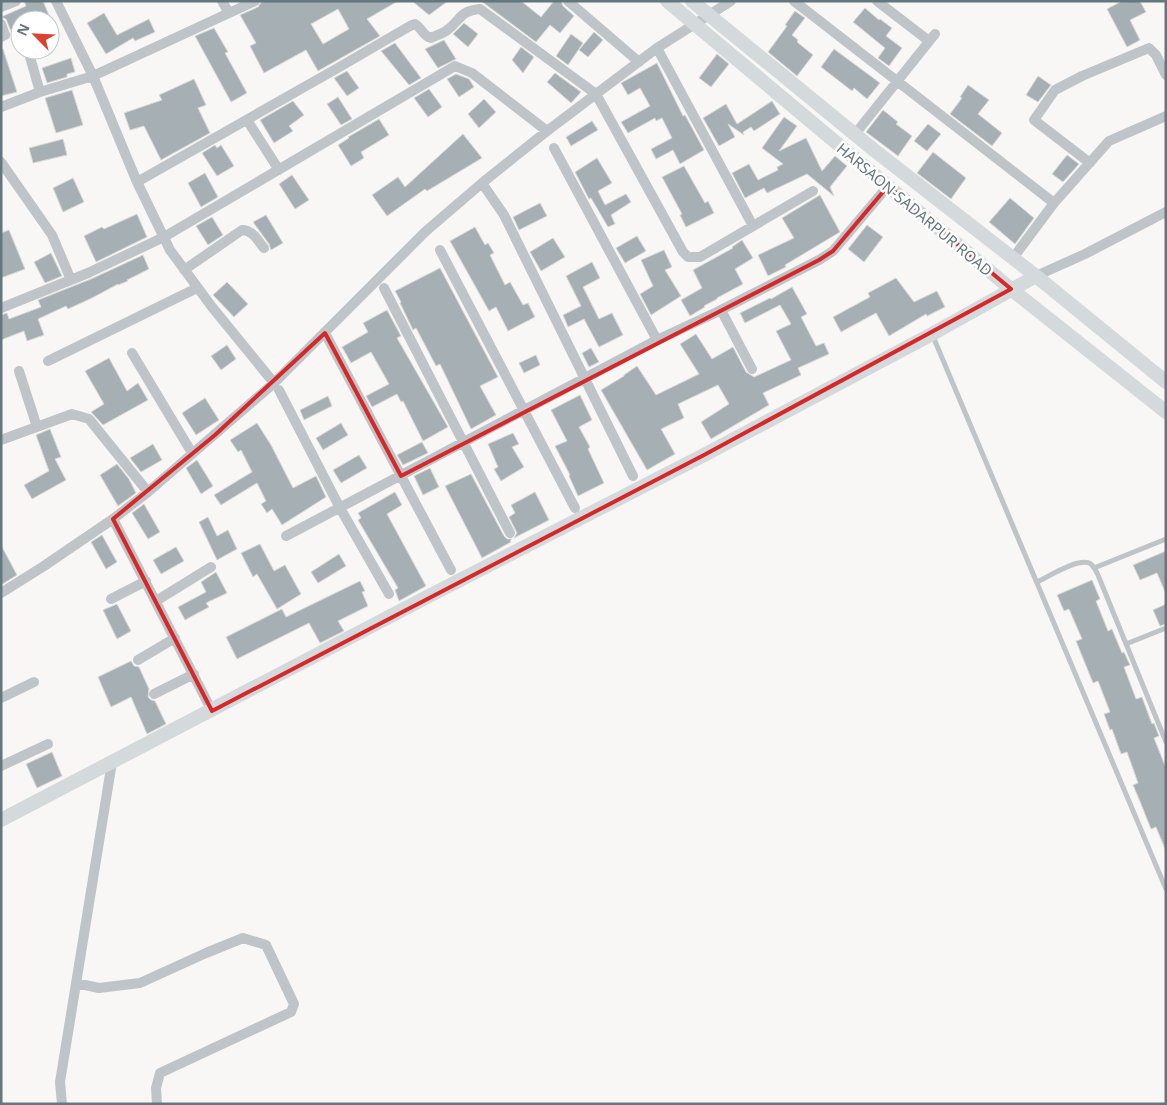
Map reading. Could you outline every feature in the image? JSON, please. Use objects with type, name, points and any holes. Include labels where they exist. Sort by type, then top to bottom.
[{"type":"street","points":[[1,7],[16,1]]},
{"type":"street","points":[[56,1],[93,76],[137,182],[164,238],[184,270],[277,386],[340,508],[389,594]]},
{"type":"street","points":[[222,1],[229,13]]},
{"type":"street","points":[[1,107],[40,92],[93,76],[255,1]]},
{"type":"street","points":[[568,1],[639,62]]},
{"type":"street","name":"HARSAON-SADARPUR ROAD","points":[[667,1],[1011,289],[1166,412]]},
{"type":"street","name":"HARSAON-SADARPUR ROAD","points":[[692,1],[855,134],[1036,276],[1166,382]]},
{"type":"street","points":[[1,593],[113,519],[148,492],[192,453],[277,386],[325,333],[425,232],[482,183],[657,48],[730,1]]},
{"type":"street","points":[[794,1],[1054,203]]},
{"type":"street","points":[[855,134],[932,38],[877,1]]},
{"type":"street","points":[[137,182],[410,26],[416,24],[426,36],[431,38],[447,30],[457,19],[470,10],[480,9],[596,94],[683,252],[688,257],[700,257],[813,190]]},
{"type":"street","points":[[1,24],[5,35],[1,37]]},
{"type":"street","points":[[657,48],[753,226]]},
{"type":"street","points":[[1090,163],[1034,120],[1056,90],[1082,76],[1148,48],[1156,55],[1166,75]]},
{"type":"street","points":[[31,60],[40,92]]},
{"type":"street","points":[[1,308],[164,238],[455,66],[472,73],[547,131]]},
{"type":"street","points":[[1013,258],[1054,203],[1109,141],[1166,116]]},
{"type":"street","points":[[248,120],[279,170]]},
{"type":"street","points":[[554,148],[656,340]]},
{"type":"street","points":[[1,162],[52,235],[70,280]]},
{"type":"street","points":[[482,183],[504,216],[634,476]]},
{"type":"street","points":[[286,536],[656,340],[721,310],[833,251],[888,186]]},
{"type":"street","points":[[1,820],[704,455],[932,334],[1011,289],[1085,254],[1166,212]]},
{"type":"street","points":[[184,270],[242,230],[252,233],[264,248]]},
{"type":"street","points":[[440,250],[575,508]]},
{"type":"street","points":[[48,361],[198,288]]},
{"type":"street","points":[[384,288],[510,533]]},
{"type":"street","points":[[721,310],[752,369]]},
{"type":"street","points":[[325,333],[451,570]]},
{"type":"street","points":[[132,353],[192,453]]},
{"type":"street","points":[[19,371],[37,427]]},
{"type":"street","points":[[1,440],[72,414],[89,420],[148,492]]},
{"type":"street","points":[[113,519],[212,711]]},
{"type":"street","points":[[156,601],[211,567]]},
{"type":"street","points":[[111,599],[146,581]]},
{"type":"street","points":[[138,660],[175,638]]},
{"type":"street","points":[[154,694],[194,674]]},
{"type":"street","points":[[1,698],[34,682]]},
{"type":"street","points":[[1,766],[48,744]]},
{"type":"street","points":[[62,1104],[60,1082],[112,762]]},
{"type":"street","points":[[76,983],[99,988],[140,983],[243,938],[266,944],[294,1004],[291,1012],[160,1073],[156,1088],[157,1104]]},
{"type":"lane","points":[[932,334],[1166,889]]},
{"type":"lane","points":[[1094,568],[1166,539]]},
{"type":"lane","points":[[1037,582],[1075,564],[1084,562],[1094,568],[1166,742]]},
{"type":"lane","points":[[1126,644],[1166,628]]},
{"type":"highlighted area","points":[[888,186],[1011,289],[704,455],[212,711],[113,519],[215,435],[325,333],[401,476],[819,260],[833,251]]},
{"type":"building","points":[[24,1],[43,1],[47,10],[17,10],[26,6]]},
{"type":"building","points":[[262,1],[398,1],[367,19],[380,36],[318,71],[306,50],[264,73],[250,46],[256,43],[240,15],[258,7]],"holes":[[[338,9],[349,29],[323,44],[311,24]]]},
{"type":"building","points":[[412,1],[448,1],[429,15]]},
{"type":"building","points":[[481,1],[521,1],[541,17],[554,1],[561,1],[563,6],[574,16],[560,33],[550,25],[536,42]]},
{"type":"building","points":[[1122,1],[1140,1],[1146,12],[1130,20],[1140,40],[1127,47],[1107,9]]},
{"type":"building","points":[[865,8],[892,28],[886,36],[902,48],[889,66],[878,58],[885,48],[853,22]]},
{"type":"building","points":[[795,11],[805,18],[792,35],[798,40],[797,42],[813,55],[797,76],[768,52],[787,26],[785,25]]},
{"type":"building","points":[[10,13],[10,29],[6,19],[1,17]]},
{"type":"building","points":[[104,13],[117,35],[149,19],[155,32],[135,41],[133,38],[106,54],[87,23]]},
{"type":"building","points":[[464,23],[478,34],[468,47],[453,34]]},
{"type":"building","points":[[214,28],[228,52],[225,53],[247,93],[231,102],[195,36]]},
{"type":"building","points":[[594,32],[603,40],[588,57],[579,50]]},
{"type":"building","points":[[571,34],[583,43],[568,65],[556,56]]},
{"type":"building","points":[[444,40],[456,59],[438,68],[425,49]]},
{"type":"building","points":[[395,43],[421,78],[409,85],[381,51]]},
{"type":"building","points":[[521,47],[534,57],[523,73],[512,60]]},
{"type":"building","points":[[1,49],[3,49],[17,92],[1,96]]},
{"type":"building","points":[[834,49],[880,83],[867,99],[854,88],[852,91],[821,67]]},
{"type":"building","points":[[717,54],[729,64],[711,87],[699,78]]},
{"type":"building","points":[[71,58],[75,72],[67,74],[67,77],[47,83],[42,68]]},
{"type":"building","points":[[657,63],[683,116],[685,115],[704,150],[680,164],[673,150],[656,159],[651,149],[672,138],[662,118],[656,121],[655,118],[628,133],[621,122],[650,106],[640,88],[628,95],[621,83]]},
{"type":"building","points":[[347,71],[359,88],[347,96],[334,78]]},
{"type":"building","points":[[555,73],[581,92],[571,103],[547,82]]},
{"type":"building","points":[[456,74],[469,79],[474,87],[459,97],[447,79]]},
{"type":"building","points":[[1038,76],[1051,85],[1038,102],[1026,95]]},
{"type":"building","points":[[194,79],[206,105],[198,108],[210,133],[161,160],[144,126],[130,130],[124,113],[162,100],[159,95]]},
{"type":"building","points":[[968,85],[989,100],[978,114],[1002,133],[992,146],[950,114],[962,98],[960,97]]},
{"type":"building","points":[[429,89],[442,107],[428,117],[414,98]]},
{"type":"building","points":[[72,90],[83,125],[56,133],[45,98]]},
{"type":"building","points":[[338,97],[352,119],[341,125],[327,104]]},
{"type":"building","points":[[484,99],[496,112],[479,128],[468,114]]},
{"type":"building","points":[[293,101],[304,115],[289,126],[293,131],[274,143],[260,120]]},
{"type":"building","points":[[772,101],[780,114],[754,131],[751,127],[743,132],[744,135],[728,124],[735,137],[719,146],[703,118],[726,104],[737,124]]},
{"type":"building","points":[[883,110],[898,122],[896,124],[912,136],[898,156],[866,132]]},
{"type":"building","points":[[784,117],[797,126],[779,151],[806,138],[822,171],[835,156],[847,166],[830,187],[834,196],[807,174],[767,193],[764,188],[745,198],[732,173],[749,164],[758,180],[778,170],[777,167],[783,164],[762,148]]},
{"type":"building","points":[[379,119],[389,135],[361,152],[364,158],[351,166],[338,145]]},
{"type":"building","points":[[592,121],[598,130],[571,146],[566,137]]},
{"type":"building","points":[[928,124],[941,134],[927,151],[914,141]]},
{"type":"building","points":[[463,134],[482,158],[427,191],[425,189],[387,216],[372,195],[398,177],[405,187]]},
{"type":"building","points":[[63,139],[67,155],[33,163],[29,148]]},
{"type":"building","points":[[215,145],[217,148],[221,145],[234,166],[217,176],[202,153]]},
{"type":"building","points":[[933,152],[966,178],[951,199],[917,173]]},
{"type":"building","points":[[1067,155],[1079,164],[1063,182],[1052,174]]},
{"type":"building","points":[[597,158],[612,183],[598,191],[605,205],[626,194],[631,202],[611,215],[615,224],[608,227],[591,198],[589,199],[575,172]]},
{"type":"building","points":[[684,166],[705,203],[708,201],[714,213],[686,227],[680,215],[682,214],[662,177]]},
{"type":"building","points":[[205,173],[218,197],[201,207],[188,183]]},
{"type":"building","points":[[292,175],[309,200],[295,209],[279,184]]},
{"type":"building","points":[[73,178],[84,202],[63,212],[53,188]]},
{"type":"building","points":[[820,195],[840,232],[785,265],[786,267],[768,276],[758,255],[794,238],[782,218]]},
{"type":"building","points":[[1010,198],[1034,218],[1015,244],[989,222]]},
{"type":"building","points":[[540,203],[547,216],[519,230],[513,217]]},
{"type":"building","points":[[137,214],[147,237],[96,262],[84,236]]},
{"type":"building","points":[[266,215],[283,243],[271,250],[269,244],[253,222]]},
{"type":"building","points":[[212,217],[223,235],[208,245],[196,226]]},
{"type":"building","points":[[867,225],[883,237],[864,262],[848,249]]},
{"type":"building","points":[[475,227],[485,245],[488,243],[494,253],[490,255],[505,285],[510,282],[523,305],[528,303],[535,317],[508,331],[496,307],[489,311],[450,241]]},
{"type":"building","points":[[9,230],[25,269],[1,278],[1,233]]},
{"type":"building","points":[[637,236],[646,251],[625,263],[616,248]]},
{"type":"building","points":[[553,238],[565,257],[541,271],[530,252]]},
{"type":"building","points":[[742,240],[753,258],[735,269],[743,284],[690,316],[681,300],[702,288],[693,270],[733,248]]},
{"type":"building","points":[[664,250],[672,267],[665,270],[681,296],[651,315],[640,294],[653,286],[641,260]]},
{"type":"building","points":[[51,253],[62,276],[45,283],[34,262]]},
{"type":"building","points":[[143,255],[149,269],[68,309],[66,306],[38,319],[44,335],[27,341],[24,331],[1,340],[1,315],[7,313],[9,319],[41,307],[38,300],[91,279]]},
{"type":"building","points":[[592,262],[600,278],[583,287],[599,319],[612,313],[623,335],[599,347],[584,319],[568,327],[563,315],[581,306],[566,276]]},
{"type":"building","points":[[440,268],[498,377],[480,386],[496,415],[471,429],[440,364],[436,366],[416,328],[413,330],[395,291]]},
{"type":"building","points":[[896,278],[914,302],[937,291],[945,307],[927,316],[926,314],[889,336],[876,313],[841,332],[833,317],[870,297],[868,293]]},
{"type":"building","points":[[227,282],[248,304],[234,317],[213,295]]},
{"type":"building","points":[[792,287],[807,314],[801,317],[816,346],[824,343],[829,354],[798,368],[801,375],[763,393],[769,405],[711,439],[701,422],[729,404],[718,385],[678,404],[684,418],[661,429],[675,454],[647,470],[601,390],[637,366],[656,395],[699,374],[680,344],[696,334],[712,359],[733,347],[746,372],[754,377],[791,360],[776,331],[791,324],[780,305],[745,323],[740,313]]},
{"type":"building","points":[[387,310],[401,336],[397,338],[448,427],[423,441],[403,401],[401,402],[397,394],[372,407],[366,396],[389,384],[371,352],[351,363],[342,347],[368,332],[363,323]]},
{"type":"building","points":[[227,345],[236,359],[221,370],[211,356]]},
{"type":"building","points":[[591,348],[599,362],[589,367],[582,353]]},
{"type":"building","points":[[536,355],[540,365],[524,373],[519,363]]},
{"type":"building","points":[[109,358],[127,391],[138,383],[148,400],[103,425],[91,412],[104,404],[85,371]]},
{"type":"building","points":[[580,395],[592,420],[579,427],[590,447],[588,449],[604,483],[578,496],[570,475],[555,446],[567,441],[551,410]]},
{"type":"building","points":[[328,396],[332,406],[304,420],[300,410]]},
{"type":"building","points":[[205,398],[219,420],[196,435],[182,413]]},
{"type":"building","points":[[257,423],[271,445],[293,488],[316,476],[326,497],[282,525],[272,509],[267,513],[261,504],[266,501],[257,483],[221,505],[214,495],[252,472],[241,450],[238,452],[230,440]]},
{"type":"building","points":[[341,423],[348,435],[323,450],[316,438]]},
{"type":"building","points":[[50,429],[61,457],[55,459],[66,480],[32,499],[24,485],[49,471],[36,435]]},
{"type":"building","points":[[513,433],[519,444],[512,447],[524,467],[501,481],[494,469],[498,467],[488,444]]},
{"type":"building","points":[[422,442],[428,453],[403,465],[397,455]]},
{"type":"building","points":[[153,444],[162,460],[141,472],[130,458]]},
{"type":"building","points":[[359,455],[367,468],[341,483],[333,470]]},
{"type":"building","points":[[197,460],[213,486],[201,494],[186,468]]},
{"type":"building","points":[[117,464],[129,479],[136,493],[118,506],[100,475]]},
{"type":"building","points":[[430,468],[439,487],[423,495],[414,476]]},
{"type":"building","points":[[471,474],[504,536],[507,539],[512,539],[511,542],[482,558],[445,486]]},
{"type":"building","points":[[395,492],[402,505],[387,514],[426,586],[399,601],[395,590],[398,588],[358,520],[361,518],[358,513]]},
{"type":"building","points":[[535,492],[549,520],[514,538],[517,533],[509,517],[515,513],[511,505]]},
{"type":"building","points":[[144,504],[160,532],[148,539],[132,513]]},
{"type":"building","points":[[208,517],[217,536],[228,530],[237,549],[217,560],[199,522]]},
{"type":"building","points":[[102,535],[117,562],[106,569],[91,542]]},
{"type":"building","points":[[260,544],[274,571],[285,565],[301,594],[277,609],[257,574],[253,577],[241,553]]},
{"type":"building","points":[[1,545],[17,575],[1,585]]},
{"type":"building","points":[[176,547],[184,561],[161,574],[153,560]]},
{"type":"building","points":[[1166,551],[1166,594],[1157,573],[1140,580],[1133,565]]},
{"type":"building","points":[[339,554],[346,566],[318,583],[311,572]]},
{"type":"building","points":[[216,572],[227,593],[206,603],[209,607],[185,620],[178,607],[206,592],[201,582]]},
{"type":"building","points":[[1092,580],[1100,599],[1096,601],[1108,631],[1112,629],[1122,653],[1124,652],[1130,665],[1124,667],[1136,699],[1142,697],[1152,724],[1154,723],[1159,736],[1154,738],[1166,768],[1166,851],[1156,827],[1151,829],[1133,785],[1138,783],[1127,752],[1121,754],[1112,729],[1110,730],[1104,714],[1110,712],[1098,681],[1093,683],[1076,641],[1082,639],[1069,609],[1064,611],[1057,595]]},
{"type":"building","points":[[360,581],[365,591],[362,592],[368,606],[338,621],[344,631],[320,643],[309,623],[237,659],[226,637],[282,609],[286,617]]},
{"type":"building","points":[[117,604],[131,631],[117,639],[103,610]]},
{"type":"building","points":[[1166,604],[1166,624],[1160,626],[1153,610]]},
{"type":"building","points":[[131,661],[134,666],[139,667],[149,689],[148,697],[155,701],[166,724],[147,734],[131,697],[111,707],[98,677]]},
{"type":"building","points":[[52,752],[62,776],[37,788],[26,764]]}]
